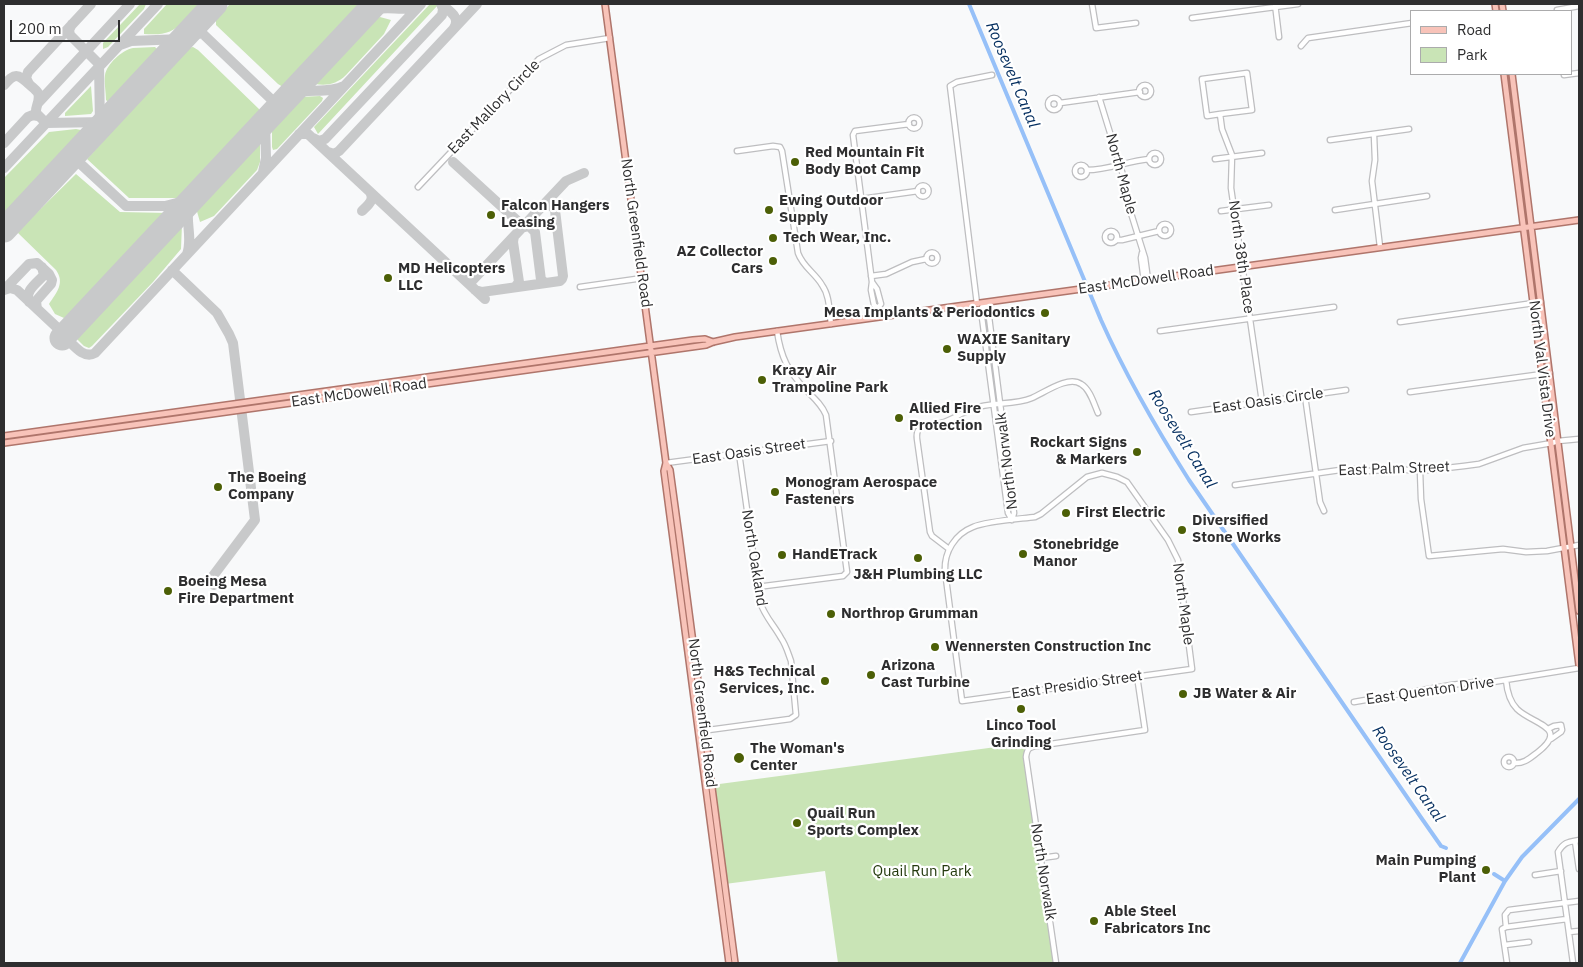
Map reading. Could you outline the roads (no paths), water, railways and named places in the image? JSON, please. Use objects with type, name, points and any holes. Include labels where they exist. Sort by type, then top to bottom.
[{"type":"main road","name":"North Greenfield Road","points":[[606,4],[666,463],[664,471],[729,963]]},
{"type":"main road","name":"North Val Vista Drive","points":[[1504,75],[1579,667]]},
{"type":"main road","name":"North Val Vista Drive","points":[[1512,75],[1579,611]]},
{"type":"main road","points":[[1506,92],[1514,91]]},
{"type":"main road","points":[[1513,142],[1520,141]]},
{"type":"main road","name":"East McDowell Road","points":[[4,443],[706,345],[713,342],[777,331],[1579,220]]},
{"type":"main road","name":"East McDowell Road","points":[[4,436],[651,346],[705,339],[713,342]]},
{"type":"main road","points":[[485,369],[486,376]]},
{"type":"main road","name":"North Greenfield Road","points":[[666,463],[670,470],[735,963]]},
{"type":"main road","points":[[681,594],[688,624],[691,628]]},
{"type":"street","points":[[1092,4],[1096,28],[1136,23]]},
{"type":"street","points":[[1192,18],[1275,5],[1298,4]]},
{"type":"street","points":[[1275,5],[1279,37]]},
{"type":"street","points":[[1557,10],[1579,6]]},
{"type":"street","points":[[1301,46],[1308,38],[1410,23]]},
{"type":"street","name":"East Mallory Circle","points":[[418,187],[539,59],[566,45],[610,38]]},
{"type":"street","points":[[1248,74],[1252,110],[1220,114],[1207,116],[1202,79],[1248,74]]},
{"type":"street","points":[[977,304],[950,86],[957,82],[992,75]]},
{"type":"street","points":[[1060,103],[1140,92]]},
{"type":"street","name":"North Maple","points":[[1099,97],[1120,165],[1145,258],[1146,280]]},
{"type":"street","name":"North 38th Place","points":[[1220,114],[1222,128],[1232,157],[1234,210],[1262,402]]},
{"type":"street","points":[[878,308],[874,305],[871,290],[872,282],[853,135],[855,131],[909,124]]},
{"type":"street","points":[[1330,140],[1409,129]]},
{"type":"street","points":[[1374,135],[1375,160],[1372,181],[1380,247]]},
{"type":"street","points":[[737,151],[774,146],[780,147],[784,156],[798,253],[806,267],[823,285],[831,324]]},
{"type":"street","points":[[1215,159],[1262,153]]},
{"type":"street","points":[[1087,170],[1103,169],[1149,159]]},
{"type":"street","points":[[861,199],[918,191]]},
{"type":"street","points":[[1335,210],[1427,196]]},
{"type":"street","points":[[1221,211],[1269,205]]},
{"type":"street","points":[[1116,240],[1159,231]]},
{"type":"street","points":[[871,276],[886,274],[926,258]]},
{"type":"street","points":[[580,287],[643,278]]},
{"type":"street","points":[[872,282],[877,289],[881,304],[878,308],[879,317]]},
{"type":"street","points":[[1400,322],[1541,302]]},
{"type":"street","name":"North Norwalk","points":[[984,303],[981,310],[1008,468],[1014,513],[1012,520]]},
{"type":"street","points":[[1160,331],[1334,307]]},
{"type":"street","points":[[757,587],[845,575],[847,572],[831,441],[825,411],[787,368],[779,348],[777,331]]},
{"type":"street","points":[[1410,392],[1550,373]]},
{"type":"street","points":[[1012,520],[973,526],[960,535],[949,549],[932,536],[916,434],[922,426],[944,422],[972,409],[996,403],[1031,399],[1044,391],[1072,382],[1080,383],[1087,389],[1098,413]]},
{"type":"street","name":"East Oasis Circle","points":[[1191,412],[1346,390]]},
{"type":"street","points":[[1305,396],[1320,502],[1324,511]]},
{"type":"street","name":"North Norwalk","points":[[996,403],[1008,513],[1012,520]]},
{"type":"street","name":"East Palm Street","points":[[1236,484],[1352,469],[1420,471],[1479,464],[1523,448],[1579,439]]},
{"type":"street","name":"East Oasis Street","points":[[666,463],[831,441]]},
{"type":"street","name":"North Oakland","points":[[704,730],[790,719],[796,715],[791,661],[780,636],[763,612],[757,587],[739,454]]},
{"type":"street","points":[[1002,469],[1008,468]]},
{"type":"street","points":[[1420,471],[1421,499],[1429,556],[1503,549],[1535,552],[1579,545]]},
{"type":"street","name":"North Maple","points":[[1012,520],[1035,517],[1041,514],[1087,477],[1102,473],[1122,479],[1132,488],[1174,552],[1180,569],[1192,668]]},
{"type":"street","points":[[1572,547],[1579,549]]},
{"type":"street","name":"East Presidio Street","points":[[949,549],[945,571],[962,701],[1192,668]]},
{"type":"street","name":"East Quenton Drive","points":[[1354,702],[1451,685],[1506,680],[1579,667]]},
{"type":"street","name":"North Norwalk","points":[[1056,963],[1026,757],[1027,750],[1030,747],[1145,730],[1137,676]]},
{"type":"street","name":"East Quenton Drive","points":[[1506,680],[1510,700],[1515,707],[1522,713],[1548,727],[1548,729],[1558,725],[1562,728],[1561,732],[1550,739],[1547,745],[1524,762],[1514,763]]},
{"type":"street","points":[[1548,729],[1550,739]]},
{"type":"street","points":[[698,731],[704,730]]},
{"type":"street","points":[[1573,963],[1558,852],[1562,845],[1577,841],[1579,869]]},
{"type":"street","points":[[1041,858],[1056,856]]},
{"type":"street","points":[[1534,875],[1561,872]]},
{"type":"street","points":[[1506,927],[1505,915],[1509,910],[1579,901]]},
{"type":"street","points":[[1507,963],[1502,929],[1567,919]]},
{"type":"street","points":[[1569,932],[1579,931]]},
{"type":"street","points":[[1505,945],[1529,942]]},
{"type":"waterway","name":"Roosevelt Canal","points":[[969,4],[1101,320],[1142,402],[1189,480],[1420,816],[1441,846],[1446,848]]},
{"type":"waterway","points":[[1460,963],[1505,881],[1522,857],[1579,799]]},
{"type":"waterway","name":"Roosevelt Canal","points":[[1494,874],[1505,881]]},
{"type":"place","name":"Red Mountain Fit Body Boot Camp","points":[[795,162]]},
{"type":"place","name":"Ewing Outdoor Supply","points":[[769,210]]},
{"type":"place","name":"Falcon Hangers Leasing","points":[[491,215]]},
{"type":"place","name":"Tech Wear, Inc.","points":[[773,238]]},
{"type":"place","name":"AZ Collector Cars","points":[[773,261]]},
{"type":"place","name":"MD Helicopters LLC","points":[[388,278]]},
{"type":"place","name":"Mesa Implants & Periodontics","points":[[1045,313]]},
{"type":"place","name":"WAXIE Sanitary Supply","points":[[947,349]]},
{"type":"place","name":"Krazy Air Trampoline Park","points":[[762,380]]},
{"type":"place","name":"Allied Fire Protection","points":[[899,418]]},
{"type":"place","name":"Rockart Signs & Markers","points":[[1137,452]]},
{"type":"place","name":"The Boeing Company","points":[[218,487]]},
{"type":"place","name":"Monogram Aerospace Fasteners","points":[[775,492]]},
{"type":"place","name":"First Electric","points":[[1066,513]]},
{"type":"place","name":"Diversified Stone Works","points":[[1182,530]]},
{"type":"place","name":"Stonebridge Manor","points":[[1023,554]]},
{"type":"place","name":"HandETrack","points":[[782,555]]},
{"type":"place","name":"J&H Plumbing LLC","points":[[918,558]]},
{"type":"place","name":"Boeing Mesa Fire Department","points":[[168,591]]},
{"type":"place","name":"Northrop Grumman","points":[[831,614]]},
{"type":"place","name":"Wennersten Construction Inc","points":[[935,647]]},
{"type":"place","name":"Arizona Cast Turbine","points":[[871,675]]},
{"type":"place","name":"H&S Technical Services, Inc.","points":[[825,681]]},
{"type":"place","name":"JB Water & Air","points":[[1183,694]]},
{"type":"place","name":"Linco Tool Grinding","points":[[1021,709]]},
{"type":"place","name":"The Woman's Center","points":[[739,758]]},
{"type":"place","name":"Quail Run Sports Complex","points":[[797,823]]},
{"type":"place","name":"Main Pumping Plant","points":[[1486,870]]},
{"type":"place","name":"Able Steel Fabricators Inc","points":[[1094,921]]},
{"type":"park label","name":"Quail Run Park","points":[[922,872]]}]
